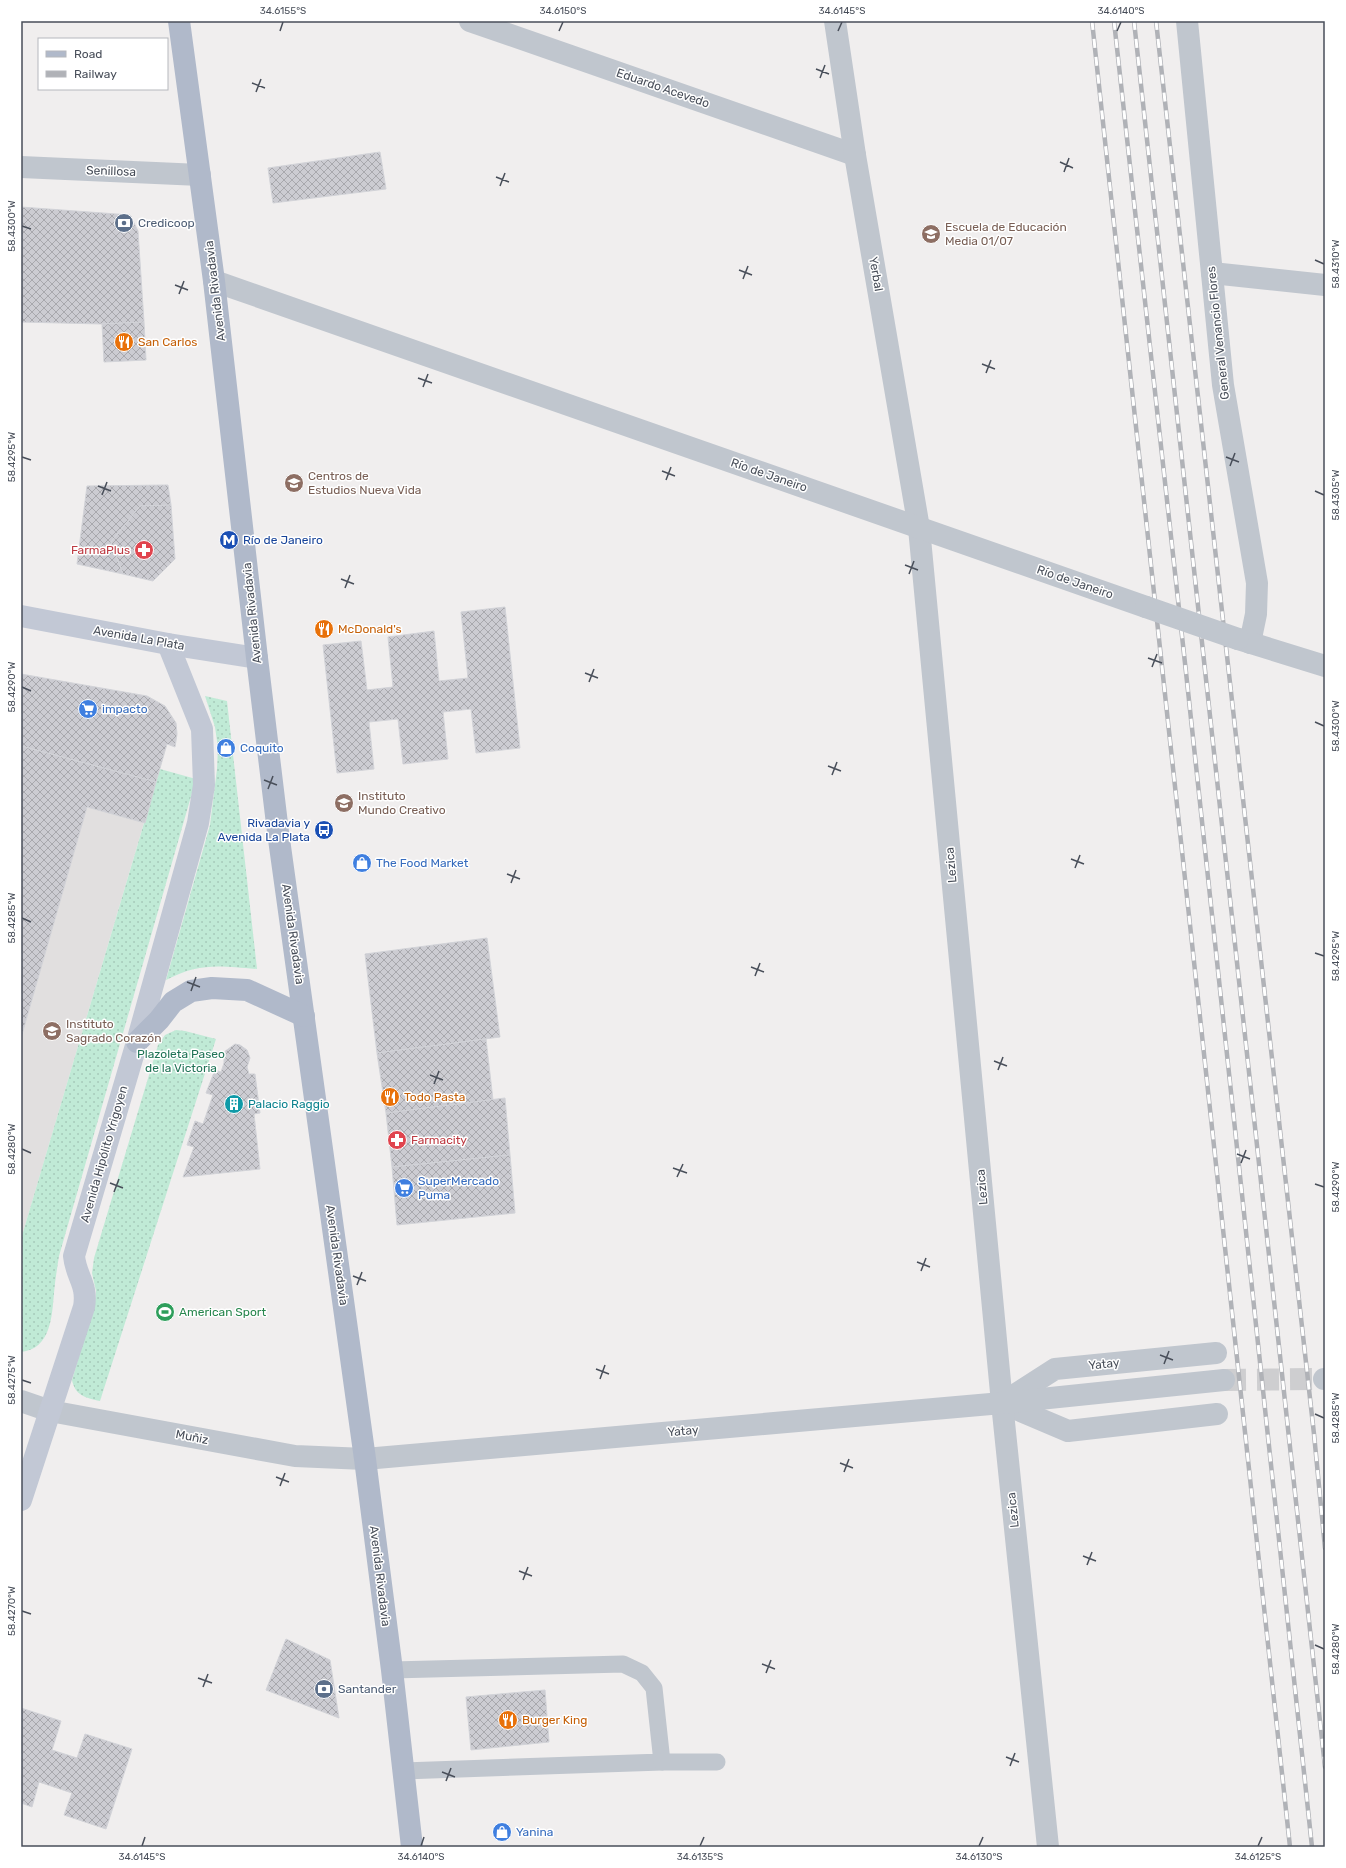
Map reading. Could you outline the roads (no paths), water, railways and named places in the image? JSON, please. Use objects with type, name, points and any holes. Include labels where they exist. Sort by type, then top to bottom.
[{"type":"main road","name":"Avenida Rivadavia","points":[[179,21],[214,281],[257,658],[304,1016],[365,1459],[392,1670],[402,1772],[412,1847]]},
{"type":"main road","name":"Avenida La Plata","points":[[21,616],[168,644],[257,658]]},
{"type":"main road","name":"Avenida Hipólito Yrigoyen","points":[[21,1500],[82,1315],[86,1296],[85,1287],[75,1267],[74,1256],[137,1042],[198,823],[204,785],[202,729],[168,644]]},
{"type":"main road","points":[[137,1042],[159,1020],[172,1002],[191,991],[212,988],[247,990],[304,1016]]},
{"type":"street","name":"Eduardo Acevedo","points":[[470,21],[855,155]]},
{"type":"street","name":"Yerbal","points":[[835,21],[855,155],[919,528]]},
{"type":"street","name":"General Venancio Flores","points":[[1186,21],[1223,385],[1257,583],[1256,614],[1244,641]]},
{"type":"street","name":"Senillosa","points":[[21,167],[200,175]]},
{"type":"street","points":[[1212,273],[1325,285]]},
{"type":"street","name":"Río de Janeiro","points":[[214,281],[1244,641],[1325,666]]},
{"type":"street","name":"Lezica","points":[[919,528],[1002,1403],[1048,1847]]},
{"type":"street","name":"Yatay","points":[[1002,1403],[1055,1369],[1216,1353]]},
{"type":"street","name":"Yatay","points":[[365,1459],[1002,1403],[1224,1380]]},
{"type":"street","name":"Muñiz","points":[[21,1401],[50,1411],[295,1456],[365,1459]]},
{"type":"street","name":"Yatay","points":[[1002,1403],[1068,1431],[1217,1414]]},
{"type":"lane","points":[[392,1670],[624,1664],[642,1673],[654,1688],[662,1762]]},
{"type":"lane","points":[[402,1772],[662,1762],[717,1762]]},
{"type":"tunnel","points":[[1224,1380],[1324,1379]]},
{"type":"railway","points":[[1092,21],[1290,1847]]},
{"type":"railway","points":[[1114,21],[1185,663],[1312,1847]]},
{"type":"railway","points":[[1134,21],[1325,1767]]},
{"type":"railway","points":[[1156,21],[1314,1434],[1325,1548]]},
{"type":"place","name":"Credicoop","points":[[124,223]]},
{"type":"place","name":"Escuela de Educación Media 01/07","points":[[931,234]]},
{"type":"place","name":"San Carlos","points":[[124,342]]},
{"type":"place","name":"Centros de Estudios Nueva Vida","points":[[294,483]]},
{"type":"place","name":"Río de Janeiro","points":[[229,540]]},
{"type":"place","name":"FarmaPlus","points":[[144,550]]},
{"type":"place","name":"McDonald's","points":[[324,629]]},
{"type":"place","name":"impacto","points":[[88,709]]},
{"type":"place","name":"Coquito","points":[[226,748]]},
{"type":"place","name":"Instituto Mundo Creativo","points":[[344,803]]},
{"type":"place","name":"Rivadavia y Avenida La Plata","points":[[324,830]]},
{"type":"place","name":"The Food Market","points":[[362,863]]},
{"type":"place","name":"Instituto Sagrado Corazón","points":[[52,1031]]},
{"type":"place","name":"Todo Pasta","points":[[390,1097]]},
{"type":"place","name":"Palacio Raggio","points":[[234,1104]]},
{"type":"place","name":"Farmacity","points":[[397,1140]]},
{"type":"place","name":"SuperMercado Puma","points":[[404,1188]]},
{"type":"place","name":"American Sport","points":[[165,1312]]},
{"type":"place","name":"Santander","points":[[324,1689]]},
{"type":"place","name":"Burger King","points":[[508,1720]]},
{"type":"place","name":"Yanina","points":[[502,1832]]},
{"type":"park label","name":"Plazoleta Paseo de la Victoria","points":[[181,1061]]}]
